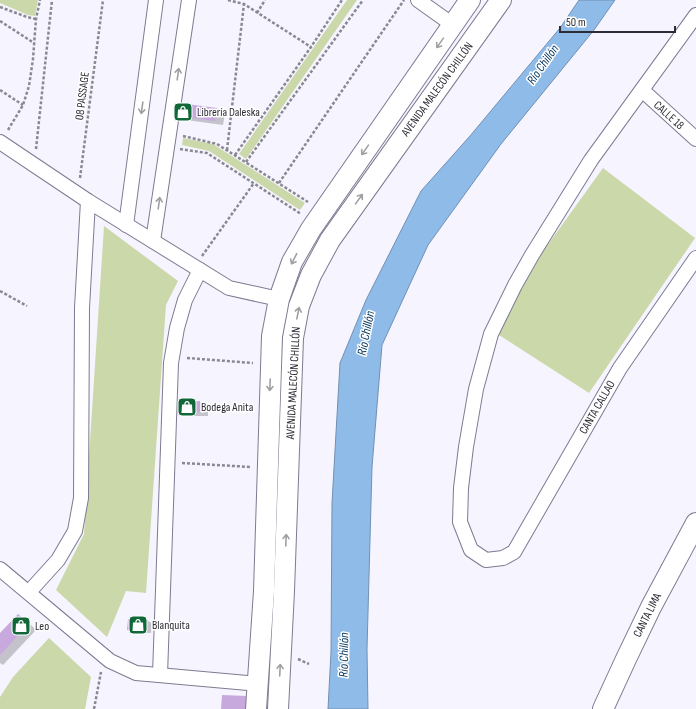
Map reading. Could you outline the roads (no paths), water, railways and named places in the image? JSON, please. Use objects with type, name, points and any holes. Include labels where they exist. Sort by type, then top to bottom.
[{"type":"main road","name":"AVENIDA MALECÓN CHILLÓN","points":[[256,709],[264,591],[272,336],[279,299],[292,262],[319,217],[470,0]]},
{"type":"main road","name":"AVENIDA MALECÓN CHILLÓN","points":[[278,709],[284,591],[293,338],[299,306],[311,275],[330,240],[501,0]]},
{"type":"main road","name":"CANTA LIMA","points":[[603,709],[648,614],[694,530]]},
{"type":"street","points":[[126,225],[156,0]]},
{"type":"street","points":[[153,241],[189,0]]},
{"type":"street","points":[[418,0],[453,25]]},
{"type":"street","points":[[642,90],[696,15]]},
{"type":"street","name":"CALLE 18","points":[[642,90],[696,139]]},
{"type":"street","name":"CANTA CALLAO","points":[[642,90],[591,160],[532,255],[515,285],[491,334],[474,396],[461,488],[460,522],[471,550],[486,560],[502,558],[514,552],[620,368],[696,258]]},
{"type":"street","points":[[0,142],[83,198],[229,288],[279,299]]},
{"type":"street","points":[[29,592],[58,560],[75,532],[81,498],[83,198]]},
{"type":"street","points":[[160,675],[172,356],[177,328],[185,300],[197,269]]},
{"type":"street","points":[[0,568],[110,660],[136,673],[258,684]]},
{"type":"water","name":"Río Chillón","points":[[579,0],[615,0],[594,30],[501,144],[428,245],[382,345],[372,467],[367,649],[368,709],[328,709],[331,652],[332,503],[340,363],[366,300],[421,191],[470,136],[560,28]]},
{"type":"place","name":"Librería Daleska","points":[[183,112]]},
{"type":"place","name":"Bodega Anita","points":[[187,407]]},
{"type":"place","name":"Blanquita","points":[[138,625]]},
{"type":"place","name":"Leo","points":[[21,626]]}]
